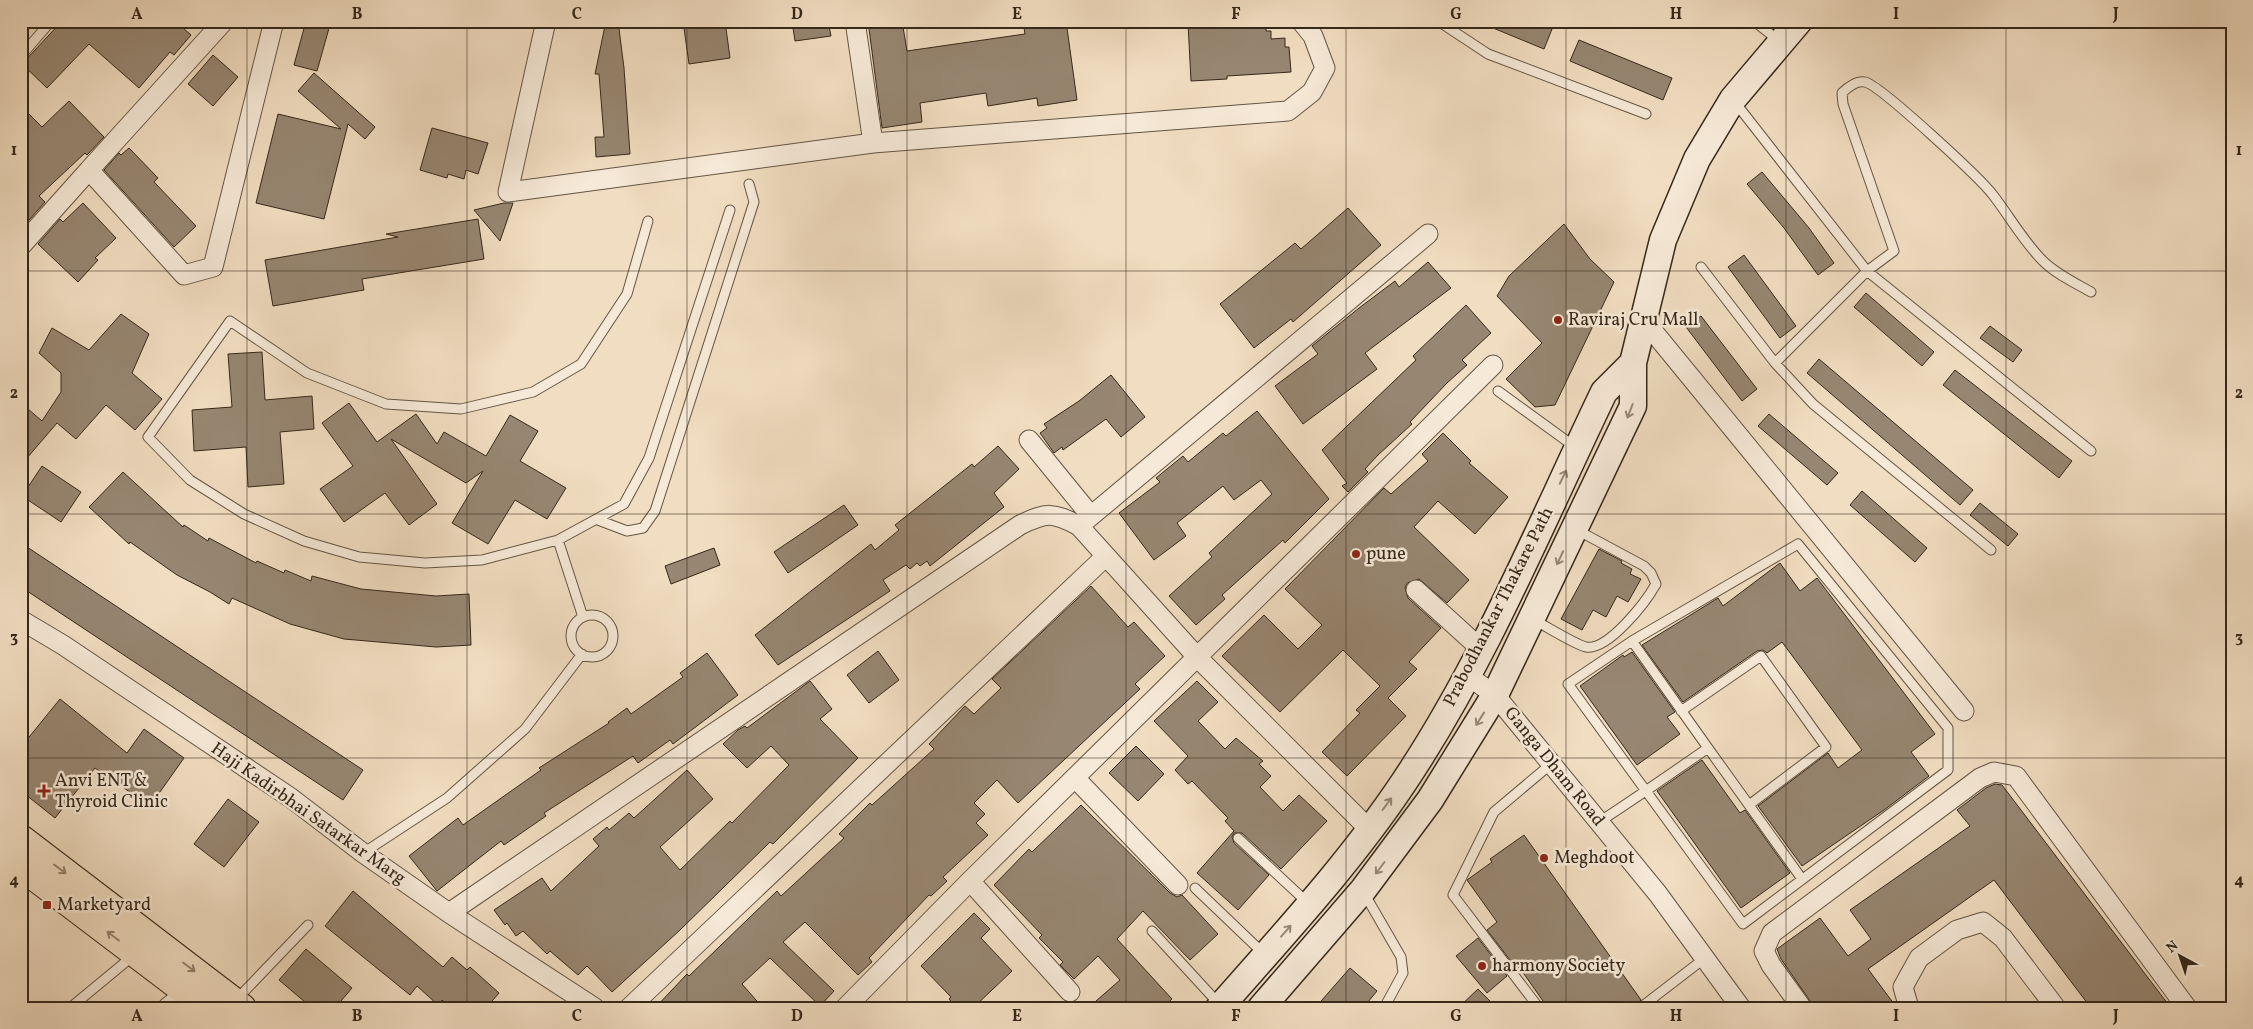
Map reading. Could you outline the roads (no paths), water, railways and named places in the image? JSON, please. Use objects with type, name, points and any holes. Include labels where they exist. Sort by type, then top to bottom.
[{"type":"main road","name":"Prabodhankar Thakare Path","points":[[1261,1008],[1363,890],[1430,800],[1495,695],[1633,406],[1633,363],[1663,240],[1697,159],[1733,99],[1779,42],[1799,21]]},
{"type":"main road","name":"Prabodhankar Thakare Path","points":[[1220,1007],[1309,904],[1404,783],[1468,676],[1604,392],[1633,363]]},
{"type":"main road","points":[[22,847],[188,1002]]},
{"type":"main road","points":[[22,847],[238,1005]]},
{"type":"street","points":[[21,246],[224,21]]},
{"type":"street","points":[[89,170],[184,275],[213,267],[274,21]]},
{"type":"street","points":[[546,21],[508,192],[873,143],[1288,111],[1312,92],[1325,68],[1313,36],[1301,21]]},
{"type":"street","points":[[855,21],[873,143]]},
{"type":"street","points":[[1085,521],[1428,234]]},
{"type":"street","points":[[1644,319],[1964,711]]},
{"type":"street","points":[[845,1008],[970,882],[1493,366]]},
{"type":"street","points":[[1029,440],[1085,521],[1105,556],[1198,658],[1369,829]]},
{"type":"street","points":[[449,913],[1020,525],[1039,516],[1059,515],[1085,521]]},
{"type":"street","points":[[629,1008],[1105,556]]},
{"type":"street","points":[[1416,590],[1481,649]]},
{"type":"street","name":"Haji Kadirbhai Satarkar Marg","points":[[21,620],[63,645],[291,798],[363,853],[449,913],[595,1008]]},
{"type":"street","name":"Ganga Dham Road","points":[[1468,676],[1495,695],[1552,764],[1658,894],[1742,1008]]},
{"type":"street","points":[[1802,1008],[1771,965],[1764,951],[1772,933],[1980,778],[1994,772],[2016,776],[2187,1008]]},
{"type":"street","points":[[1076,779],[1187,887]]},
{"type":"street","points":[[970,882],[1070,992]]},
{"type":"street","points":[[1909,1008],[1902,987],[1919,958],[1957,930],[1983,922],[2003,938],[2056,1008]]},
{"type":"lane","points":[[21,56],[51,21]]},
{"type":"lane","points":[[1438,21],[1488,54],[1646,114]]},
{"type":"lane","points":[[1754,21],[1779,42]]},
{"type":"lane","points":[[1775,363],[1867,271],[1894,250],[1843,104],[1842,93],[1850,84],[1865,82],[1884,92],[1970,170],[1992,193],[2023,239],[2044,263],[2091,292]]},
{"type":"lane","points":[[1733,99],[1867,271],[2091,451]]},
{"type":"lane","points":[[598,520],[628,531],[643,528],[656,511],[754,202],[749,184]]},
{"type":"lane","points":[[648,221],[626,294],[581,364],[533,392],[461,408],[386,404],[307,373],[230,321],[148,437],[190,480],[244,514],[304,541],[359,557],[425,563],[482,560],[558,540],[598,520],[624,504],[649,458],[730,210]]},
{"type":"lane","points":[[1701,267],[1775,363],[1813,404],[1991,550]]},
{"type":"lane","points":[[1498,391],[1577,449]]},
{"type":"lane","points":[[1532,619],[1586,647],[1599,645],[1645,602],[1656,584],[1652,574],[1644,566],[1574,528]]},
{"type":"lane","points":[[558,540],[583,617]]},
{"type":"lane","points":[[1798,544],[1948,728],[1948,770],[1742,924],[1645,791],[1568,684],[1632,641],[1798,544]]},
{"type":"lane","points":[[592,615],[602,617],[609,623],[612,632],[612,641],[608,650],[600,655],[591,657],[582,654],[575,649],[571,640],[576,622],[583,617],[592,615]]},
{"type":"lane","points":[[1632,641],[1802,879]]},
{"type":"lane","points":[[363,853],[447,798],[525,728],[582,654]]},
{"type":"lane","points":[[1681,711],[1761,656],[1826,747],[1749,805]]},
{"type":"lane","points":[[1599,822],[1708,748]]},
{"type":"lane","points":[[1539,1008],[1453,895],[1494,812],[1552,764]]},
{"type":"lane","points":[[1238,838],[1309,904]]},
{"type":"lane","points":[[1187,887],[1265,955]]},
{"type":"lane","points":[[1363,890],[1401,957],[1403,973],[1384,1008]]},
{"type":"lane","points":[[238,1005],[308,925]]},
{"type":"lane","points":[[1152,931],[1220,1007]]},
{"type":"lane","points":[[70,1008],[136,953]]},
{"type":"lane","points":[[1640,1008],[1705,958]]},
{"type":"place","name":"Raviraj Cru Mall","points":[[1558,320]]},
{"type":"place","name":"pune","points":[[1356,554]]},
{"type":"place","name":"Anvi ENT & Thyroid Clinic","points":[[44,791]]},
{"type":"place","name":"Meghdoot","points":[[1544,858]]},
{"type":"place","name":"Marketyard","points":[[47,905]]},
{"type":"place","name":"harmony Society","points":[[1482,966]]}]
